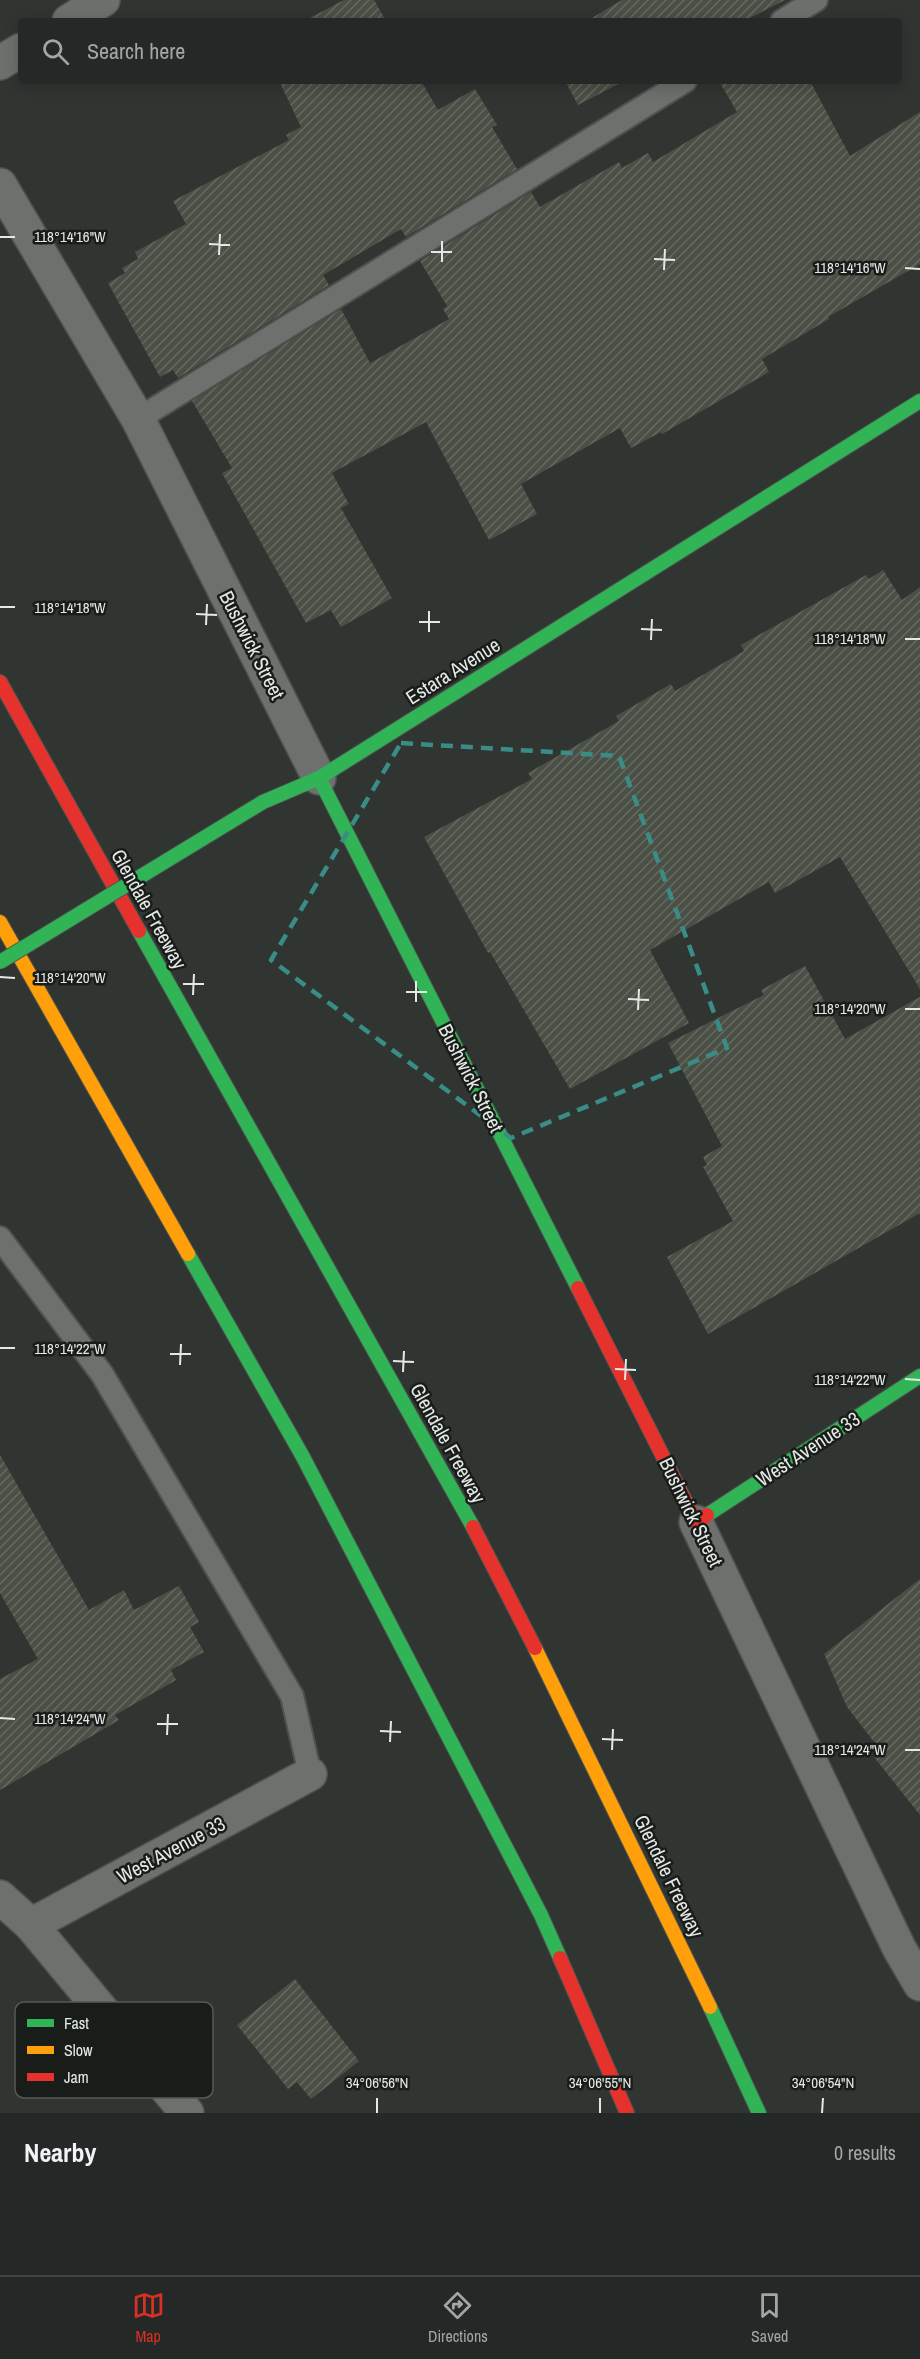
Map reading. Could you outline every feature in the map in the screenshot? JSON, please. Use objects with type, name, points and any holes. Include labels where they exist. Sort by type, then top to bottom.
[{"type":"main road","name":"Estara Avenue","points":[[0,962],[263,802],[319,778],[920,401]]},
{"type":"main road","name":"Glendale Freeway","points":[[0,682],[492,1561],[673,1927],[759,2113]]},
{"type":"main road","name":"Bushwick Street","points":[[319,778],[696,1522]]},
{"type":"main road","points":[[0,922],[303,1457],[541,1915],[627,2113]]},
{"type":"main road","name":"West Avenue 33","points":[[696,1522],[920,1376]]},
{"type":"street","points":[[74,18],[103,0]]},
{"type":"street","points":[[0,63],[18,53]]},
{"type":"street","name":"Bushwick Street","points":[[0,185],[138,419],[319,778]]},
{"type":"street","name":"Bushwick Street","points":[[696,1522],[899,1948],[920,1984]]},
{"type":"street","name":"West Avenue 33","points":[[31,1925],[310,1774]]},
{"type":"street","points":[[0,1897],[31,1925],[95,2002]]},
{"type":"street","points":[[175,2098],[187,2113]]},
{"type":"lane","points":[[787,18],[816,0]]},
{"type":"lane","points":[[138,419],[680,84]]},
{"type":"lane","points":[[0,1238],[102,1374],[292,1696],[310,1774]]},
{"type":"highlighted area","points":[[401,743],[619,756],[727,1048],[511,1138],[271,960]]},
{"type":"building","points":[[344,0],[374,0],[384,18],[310,18]]},
{"type":"building","points":[[622,0],[785,0],[750,18],[592,18]]},
{"type":"building","points":[[280,84],[423,84],[438,110],[475,89],[497,125],[492,127],[517,169],[406,237],[401,229],[323,275],[329,285],[178,378],[173,370],[160,377],[108,283],[125,273],[122,268],[138,259],[135,252],[186,224],[173,201],[289,140],[286,135],[301,127]]},
{"type":"building","points":[[567,84],[618,84],[578,105]]},
{"type":"building","points":[[721,84],[812,84],[850,156],[920,112],[920,264],[828,317],[829,319],[762,359],[769,372],[662,434],[661,432],[631,448],[620,428],[521,484],[537,514],[489,540],[426,422],[332,473],[349,504],[341,508],[392,598],[341,627],[331,610],[306,623],[222,473],[232,468],[192,401],[341,309],[370,363],[449,319],[443,309],[447,306],[420,261],[531,192],[540,207],[619,162],[622,168],[648,153],[653,162],[737,112]]},
{"type":"building","points":[[883,570],[902,600],[920,587],[920,989],[840,857],[775,893],[769,882],[650,950],[689,1023],[570,1089],[490,952],[488,953],[424,837],[532,779],[528,773],[619,721],[616,716],[671,684],[675,691],[744,651],[741,645],[866,575],[869,579]]},
{"type":"building","points":[[805,966],[845,1039],[920,997],[920,1213],[708,1334],[667,1257],[733,1221],[703,1167],[707,1165],[703,1157],[722,1146],[668,1043],[764,995],[761,990]]},
{"type":"building","points":[[0,1455],[89,1610],[124,1590],[134,1610],[179,1586],[199,1622],[190,1627],[204,1652],[171,1670],[176,1680],[115,1715],[119,1720],[0,1790],[0,1679],[38,1659],[0,1593]]},
{"type":"building","points":[[920,1579],[920,1815],[874,1757],[881,1751],[847,1707],[824,1654]]},
{"type":"building","points":[[295,1979],[359,2061],[311,2099],[297,2082],[288,2089],[237,2025]]},
{"type":"traffic: fast","points":[[263,802],[319,778],[920,401]]},
{"type":"traffic: fast","points":[[319,778],[578,1288]]},
{"type":"traffic: fast","points":[[0,962],[263,802]]},
{"type":"traffic: fast","points":[[139,931],[473,1527]]},
{"type":"traffic: fast","points":[[188,1254],[303,1457],[541,1915],[560,1958]]},
{"type":"traffic: fast","points":[[707,1515],[920,1376]]},
{"type":"traffic: fast","points":[[710,2007],[759,2113]]},
{"type":"traffic: slow","points":[[0,922],[188,1254]]},
{"type":"traffic: slow","points":[[535,1648],[710,2007]]},
{"type":"traffic: jam","points":[[0,682],[139,931]]},
{"type":"traffic: jam","points":[[578,1288],[696,1522],[707,1515]]},
{"type":"traffic: jam","points":[[473,1527],[535,1648]]},
{"type":"traffic: jam","points":[[560,1958],[627,2113]]}]
